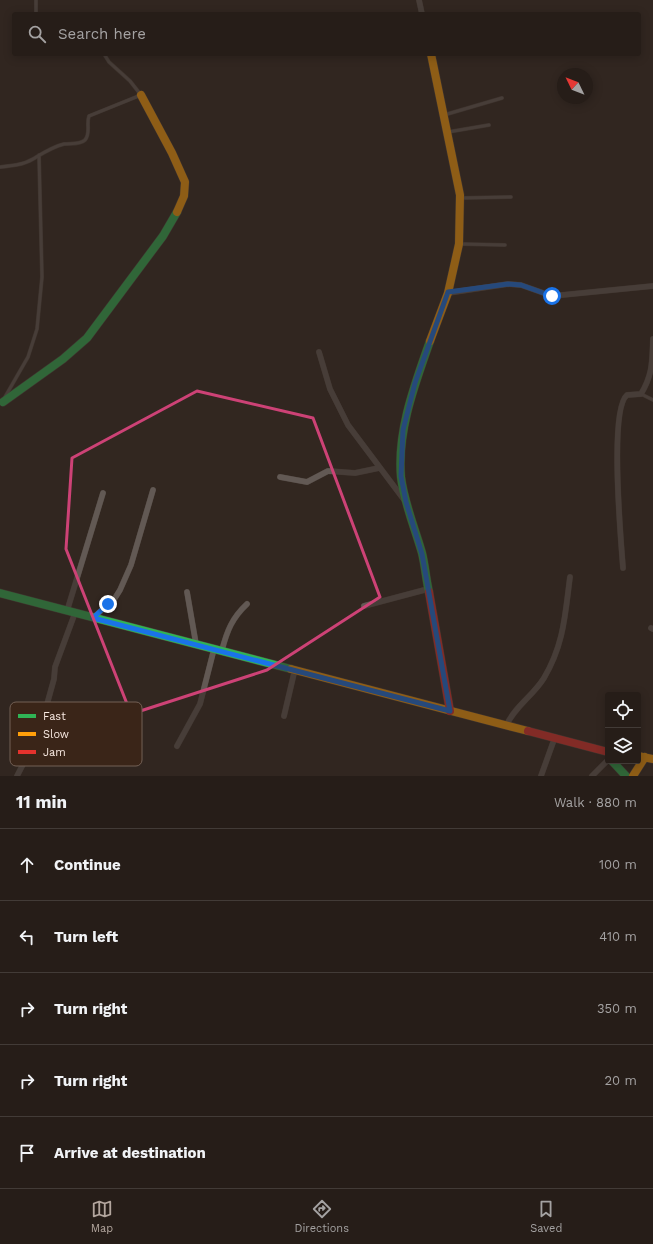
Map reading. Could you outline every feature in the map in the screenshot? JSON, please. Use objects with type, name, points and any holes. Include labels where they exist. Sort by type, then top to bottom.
[{"type":"street","points":[[419,0],[422,12]]},
{"type":"street","points":[[431,56],[448,132],[460,198],[459,244],[448,292],[415,383],[403,430],[401,476],[406,502],[422,554],[450,711]]},
{"type":"street","points":[[1,404],[52,367],[87,338],[108,313],[163,236],[178,211],[184,196],[185,182],[172,153],[141,95]]},
{"type":"street","points":[[448,292],[508,284],[521,285],[552,296],[653,286]]},
{"type":"street","points":[[623,568],[618,442],[621,403],[627,395],[641,394],[651,376],[653,339]]},
{"type":"street","points":[[319,352],[330,388],[348,425],[406,502]]},
{"type":"street","points":[[280,477],[307,482],[328,471],[354,473],[379,468]]},
{"type":"street","points":[[93,618],[115,598],[120,590],[131,565],[153,490]]},
{"type":"street","points":[[48,702],[54,679],[55,667],[103,493]]},
{"type":"street","points":[[506,726],[512,714],[533,693],[544,677],[559,647],[570,577]]},
{"type":"street","points":[[364,606],[428,588]]},
{"type":"street","points":[[187,592],[196,644]]},
{"type":"street","points":[[0,593],[506,726],[556,737],[605,752]]},
{"type":"street","points":[[177,746],[200,704],[218,650],[227,631],[233,619],[247,604]]},
{"type":"street","points":[[284,716],[295,670]]},
{"type":"street","points":[[541,776],[556,737]]},
{"type":"street","points":[[633,776],[645,757]]},
{"type":"street","points":[[592,776],[605,763]]},
{"type":"street","points":[[615,764],[626,776]]},
{"type":"street","points":[[17,776],[22,766]]},
{"type":"lane","points":[[36,0],[36,12]]},
{"type":"lane","points":[[0,167],[24,163],[51,148],[64,144],[82,142],[86,139],[88,133],[87,120],[89,116],[141,95],[130,81],[109,62],[105,56]]},
{"type":"lane","points":[[444,115],[502,98]]},
{"type":"lane","points":[[448,132],[489,124]]},
{"type":"lane","points":[[1,404],[28,357],[37,329],[42,277],[39,155]]},
{"type":"lane","points":[[460,198],[511,198]]},
{"type":"lane","points":[[459,244],[505,245]]},
{"type":"lane","points":[[641,394],[653,400]]},
{"type":"highlighted area","points":[[197,391],[313,418],[380,597],[267,670],[131,714],[66,549],[72,458]]},
{"type":"traffic: fast","points":[[3,402],[63,359],[87,338],[163,236],[177,212]]},
{"type":"traffic: fast","points":[[429,592],[422,553],[402,487],[400,459],[404,425],[408,408],[430,341]]},
{"type":"traffic: fast","points":[[0,593],[291,669]]},
{"type":"traffic: fast","points":[[615,764],[626,776]]},
{"type":"traffic: slow","points":[[430,341],[448,293],[459,244],[460,195],[431,56]]},
{"type":"traffic: slow","points":[[141,95],[172,153],[185,182],[184,196],[177,212]]},
{"type":"traffic: slow","points":[[291,669],[528,731]]},
{"type":"traffic: slow","points":[[641,757],[653,759]]},
{"type":"traffic: slow","points":[[633,776],[645,757]]},
{"type":"traffic: jam","points":[[429,592],[450,711]]},
{"type":"traffic: jam","points":[[528,731],[605,751]]},
{"type":"route","points":[[108,604],[93,618],[450,711],[422,554],[406,502],[401,476],[403,430],[415,383],[448,292],[508,284],[532,288],[552,296]]}]
